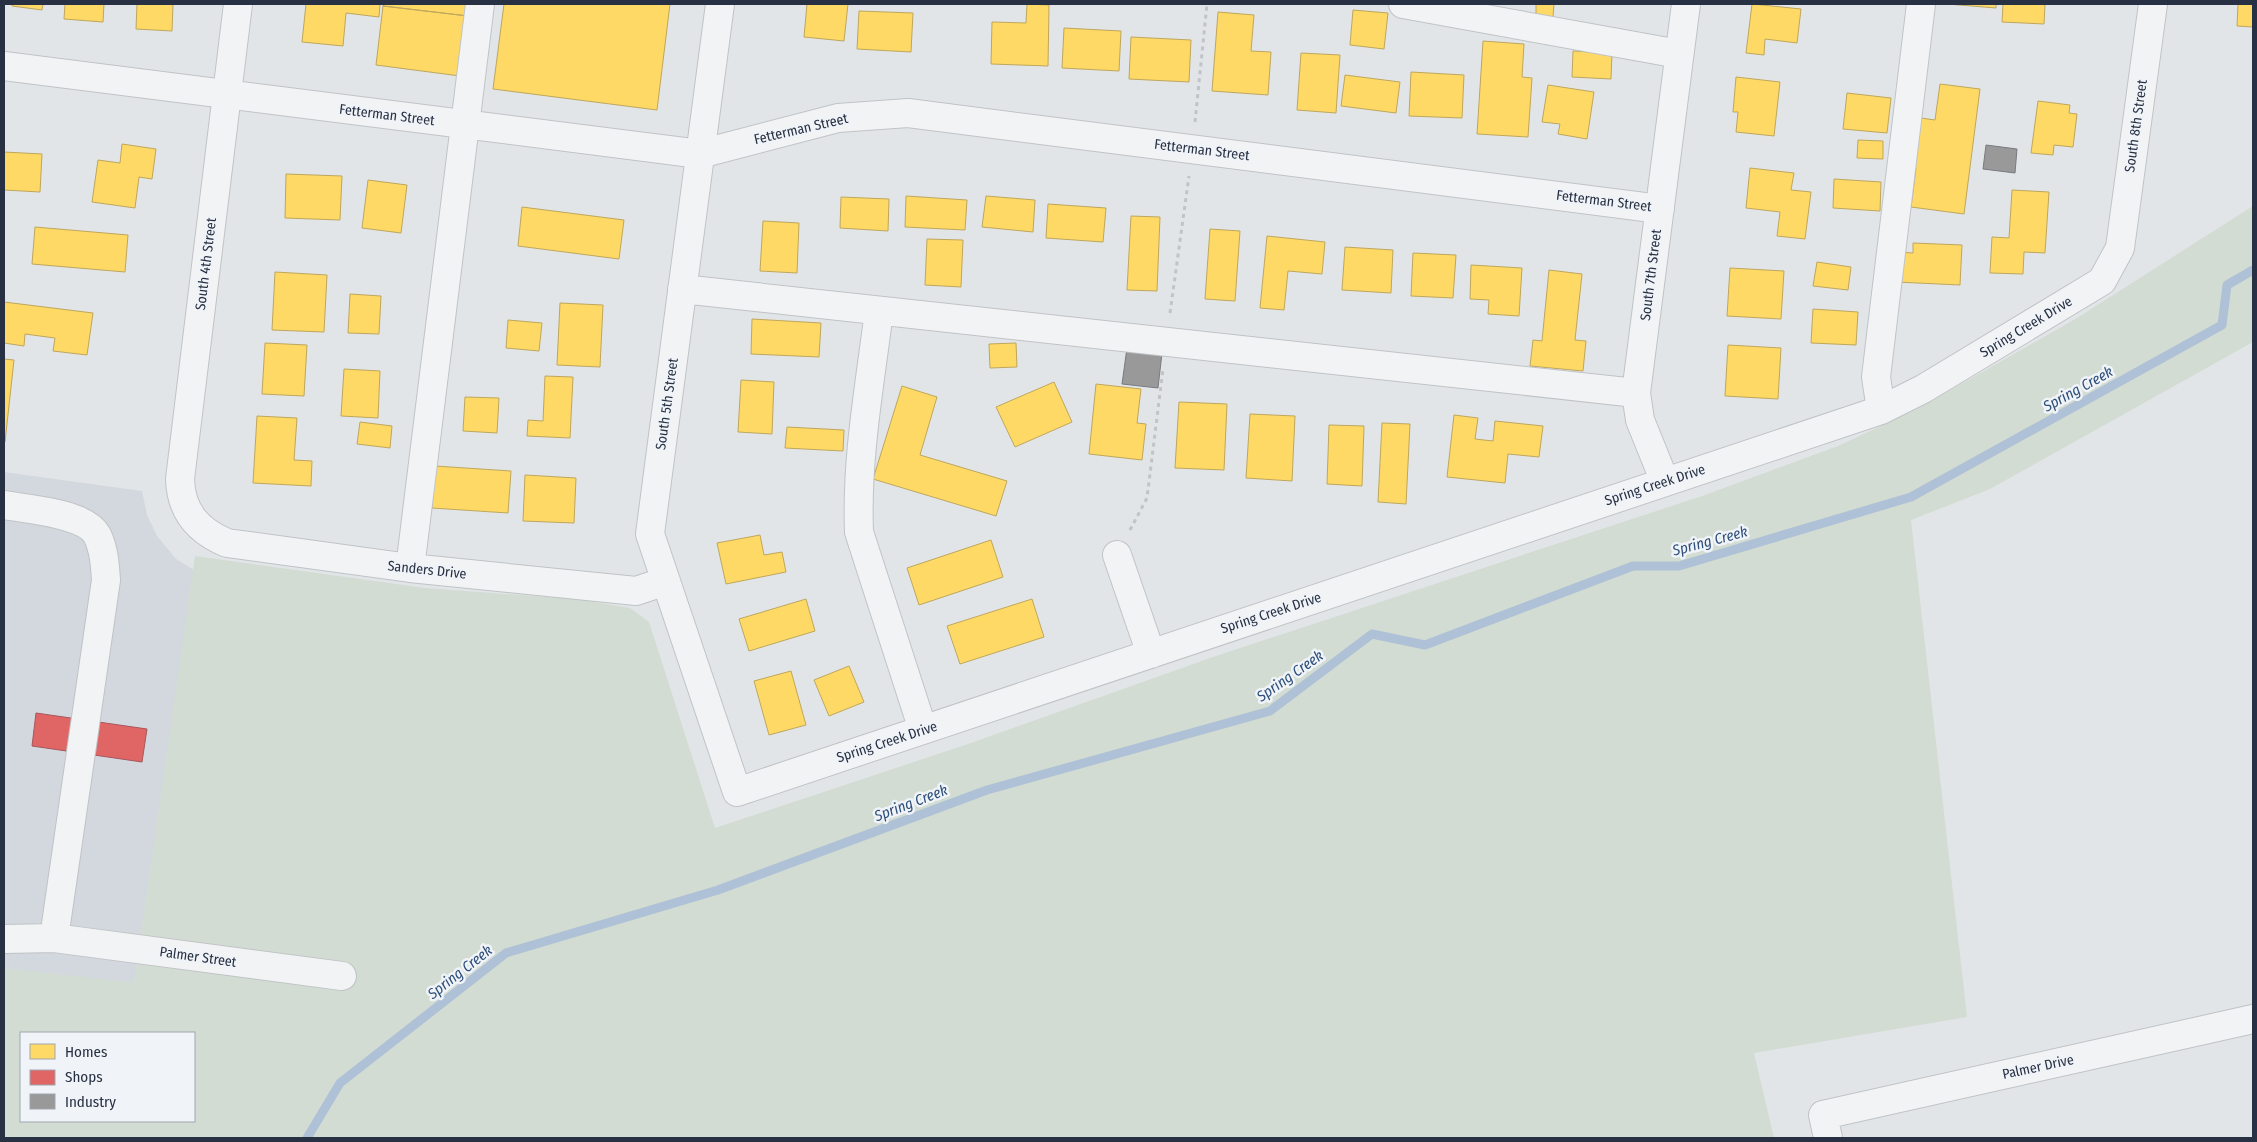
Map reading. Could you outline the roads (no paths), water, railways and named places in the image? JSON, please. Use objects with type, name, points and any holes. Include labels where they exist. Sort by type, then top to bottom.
[{"type":"street","name":"South 4th Street","points":[[194,523],[184,502],[180,479],[238,4]]},
{"type":"street","points":[[410,568],[480,4]]},
{"type":"street","name":"South 5th Street","points":[[720,4],[650,534],[738,792]]},
{"type":"street","points":[[1403,4],[1679,54]]},
{"type":"street","name":"South 7th Street","points":[[1665,482],[1640,420],[1636,393],[1686,4]]},
{"type":"street","points":[[1881,410],[1876,377],[1920,4]]},
{"type":"street","name":"South 8th Street","points":[[2120,248],[2153,4]]},
{"type":"street","name":"Fetterman Street","points":[[4,66],[700,154],[838,118],[908,113],[1660,208]]},
{"type":"street","name":"Spring Creek Drive","points":[[738,792],[1881,410],[1923,389],[2102,282],[2120,248]]},
{"type":"street","points":[[682,289],[1636,393]]},
{"type":"street","points":[[879,311],[862,446],[858,501],[859,532],[923,730]]},
{"type":"street","points":[[4,505],[68,517],[84,523],[96,533],[105,563],[106,580],[54,938]]},
{"type":"street","name":"Sanders Drive","points":[[194,523],[211,536],[227,543],[410,568],[636,591],[666,581]]},
{"type":"street","points":[[1118,555],[1151,654]]},
{"type":"street","name":"Palmer Street","points":[[4,920],[54,938]]},
{"type":"street","name":"Palmer Street","points":[[4,940],[54,938],[342,976]]},
{"type":"street","name":"Palmer Drive","points":[[1825,1127],[2253,1019]]},
{"type":"waterway","name":"Spring Creek","points":[[307,1138],[340,1083],[506,953],[718,890],[987,790],[1270,711],[1372,634],[1425,645],[1633,566],[1679,566],[1911,497],[2222,325],[2227,285],[2253,270]]}]
